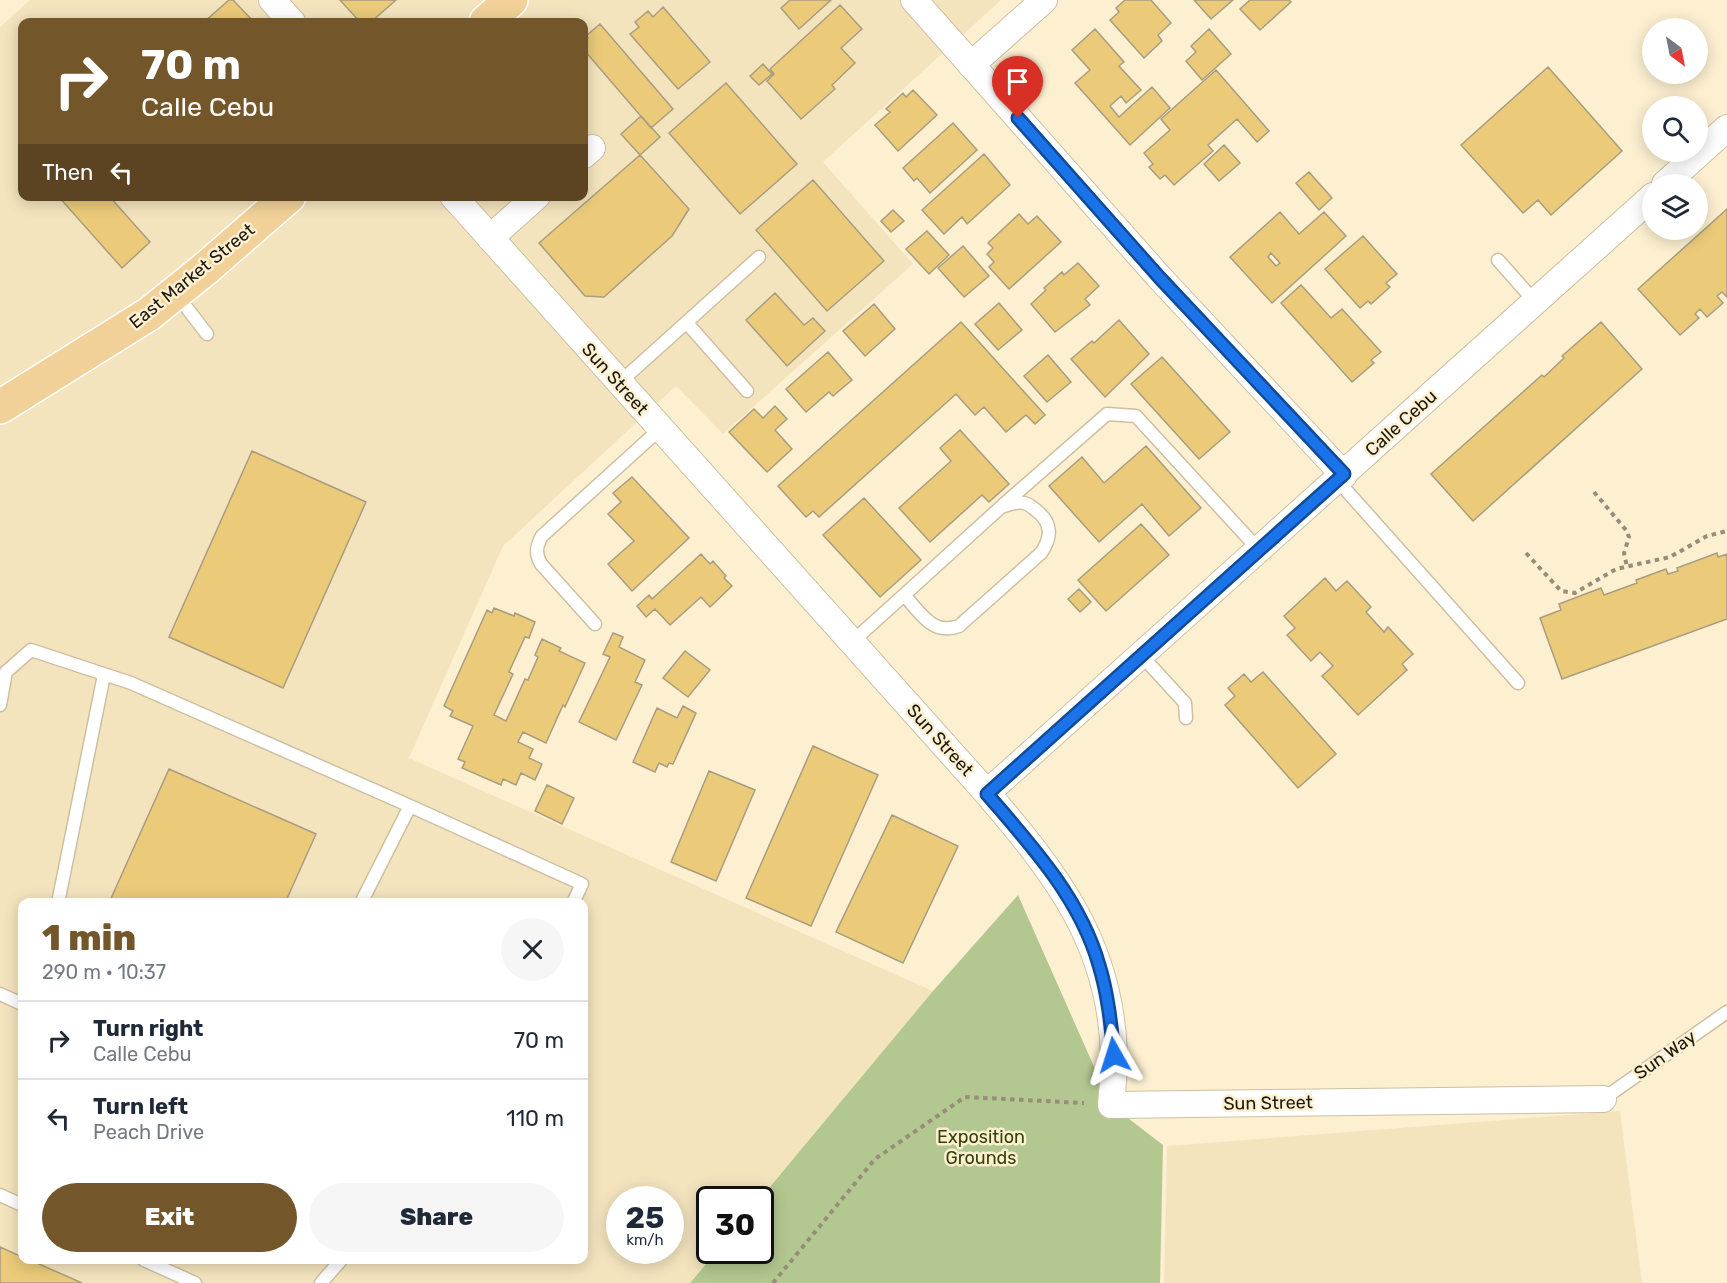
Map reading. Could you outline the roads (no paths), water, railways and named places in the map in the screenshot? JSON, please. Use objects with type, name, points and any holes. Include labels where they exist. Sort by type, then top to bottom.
[{"type":"main road","points":[[491,18],[511,0]]},
{"type":"main road","name":"East Market Street","points":[[0,407],[149,314],[283,201]]},
{"type":"street","points":[[272,0],[288,18]]},
{"type":"street","points":[[914,0],[1159,277],[1341,477]]},
{"type":"street","points":[[971,65],[1044,0]]},
{"type":"street","points":[[1676,174],[1727,128]]},
{"type":"street","name":"Sun Street","points":[[457,201],[852,642],[1039,855],[1078,915],[1099,963],[1107,999],[1114,1055],[1111,1105],[1603,1099]]},
{"type":"street","points":[[490,238],[531,201]]},
{"type":"street","name":"Calle Cebu","points":[[987,794],[1642,206]]},
{"type":"lane","points":[[619,383],[759,257]]},
{"type":"lane","points":[[1498,260],[1536,303]]},
{"type":"lane","points":[[176,293],[207,334]]},
{"type":"lane","points":[[687,323],[747,391]]},
{"type":"lane","points":[[852,642],[1000,507],[1107,414],[1136,416],[1259,550]]},
{"type":"lane","points":[[595,624],[541,564],[536,547],[542,536],[660,429]]},
{"type":"lane","points":[[1341,477],[1518,683]]},
{"type":"lane","points":[[904,595],[936,628],[952,629],[964,622],[1041,553],[1049,537],[1044,517],[1024,503],[1013,503],[1000,507]]},
{"type":"lane","points":[[0,705],[6,672],[31,650],[131,683],[582,884],[575,898]]},
{"type":"lane","points":[[1141,655],[1185,703],[1186,718]]},
{"type":"lane","points":[[59,898],[104,675]]},
{"type":"lane","points":[[364,898],[410,806]]},
{"type":"lane","points":[[0,994],[18,1002]]},
{"type":"lane","name":"Sun Way","points":[[1603,1099],[1727,1012]]},
{"type":"lane","points":[[0,1195],[18,1203]]},
{"type":"lane","points":[[153,1264],[195,1283]]},
{"type":"lane","points":[[321,1283],[338,1264]]},
{"type":"park label","name":"Exposition Grounds","points":[[981,1147]]}]
